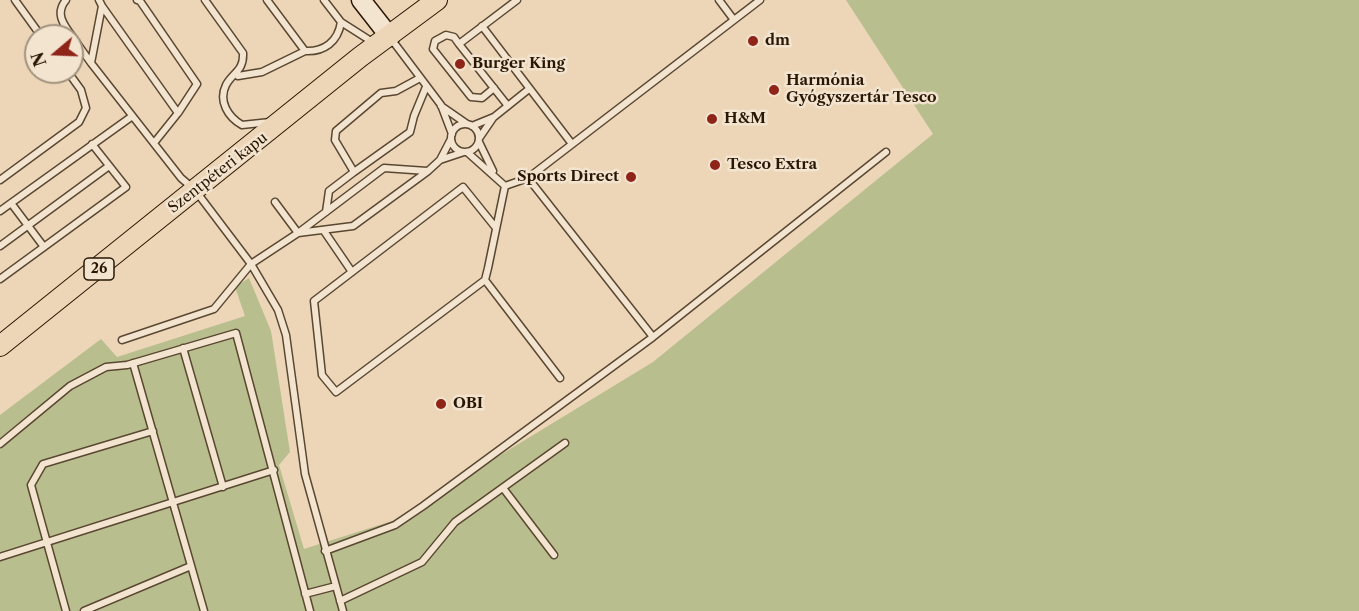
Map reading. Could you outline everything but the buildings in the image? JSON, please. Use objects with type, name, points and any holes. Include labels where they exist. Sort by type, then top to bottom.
[{"type":"main road","name":"Szentpéteri kapu","points":[[0,346],[437,0]]},
{"type":"street","points":[[361,0],[383,41]]},
{"type":"lane","points":[[15,0],[32,24]]},
{"type":"lane","points":[[63,24],[60,12],[66,0]]},
{"type":"lane","points":[[137,0],[140,1],[197,84],[154,143]]},
{"type":"lane","points":[[205,0],[243,53],[240,71],[226,86],[224,107],[235,121],[242,125],[283,122]]},
{"type":"lane","points":[[267,0],[305,51]]},
{"type":"lane","points":[[324,0],[341,22],[383,41],[420,78],[441,105],[469,125],[479,139],[495,174]]},
{"type":"lane","points":[[459,44],[518,0]]},
{"type":"lane","points":[[719,0],[734,20]]},
{"type":"lane","points":[[505,186],[528,178],[760,0]]},
{"type":"lane","points":[[91,63],[100,3]]},
{"type":"lane","points":[[100,3],[178,113]]},
{"type":"lane","points":[[232,79],[242,74],[262,72],[305,51],[328,47],[338,35],[341,22]]},
{"type":"lane","points":[[482,26],[572,144]]},
{"type":"lane","points":[[494,88],[482,98],[471,97],[433,49],[435,41],[446,35],[454,37],[459,44],[494,88],[508,106]]},
{"type":"lane","points":[[84,53],[131,117],[181,178],[195,190],[251,264],[278,310],[286,335],[305,474],[343,611]]},
{"type":"lane","points":[[354,172],[335,140],[336,132],[381,93],[396,92],[420,78]]},
{"type":"lane","points":[[0,180],[79,122],[86,108],[81,90],[77,84]]},
{"type":"lane","points":[[326,212],[329,191],[411,132],[414,116],[426,87]]},
{"type":"lane","points":[[440,160],[475,149],[494,117],[530,89]]},
{"type":"lane","points":[[441,105],[454,147],[465,152],[495,174],[505,186]]},
{"type":"lane","points":[[0,211],[131,117]]},
{"type":"lane","points":[[298,233],[353,226],[440,160],[457,127],[494,117]]},
{"type":"lane","points":[[0,279],[126,187],[92,144]]},
{"type":"lane","points":[[325,551],[395,525],[653,337],[886,153]]},
{"type":"lane","points":[[0,246],[110,166]]},
{"type":"lane","points":[[122,340],[214,309],[251,264],[298,233],[384,168],[428,171]]},
{"type":"lane","points":[[528,178],[653,337]]},
{"type":"lane","points":[[496,228],[463,188],[314,302],[322,375],[336,392],[485,280],[505,186]]},
{"type":"lane","points":[[275,202],[298,233]]},
{"type":"lane","points":[[11,203],[44,247]]},
{"type":"lane","points":[[324,231],[352,272]]},
{"type":"lane","points":[[485,280],[560,378]]},
{"type":"lane","points":[[0,444],[70,386],[106,367],[133,363],[236,333],[274,470],[309,610],[300,611]]},
{"type":"lane","points":[[183,348],[223,487]]},
{"type":"lane","points":[[133,363],[204,611]]},
{"type":"lane","points":[[66,611],[31,485],[43,464],[153,431]]},
{"type":"lane","points":[[340,601],[422,562],[455,522],[565,443]]},
{"type":"lane","points":[[0,557],[274,470]]},
{"type":"lane","points":[[503,488],[554,555]]},
{"type":"lane","points":[[84,611],[191,566]]},
{"type":"lane","points":[[305,594],[336,586]]},
{"type":"green space","points":[[846,0],[1359,0],[1359,611],[0,611],[0,415],[101,339],[117,357],[245,316],[235,287],[249,278],[271,331],[290,452],[279,465],[304,549],[392,521],[653,362],[933,134]]},
{"type":"place","name":"dm","points":[[753,41]]},
{"type":"place","name":"Burger King","points":[[460,64]]},
{"type":"place","name":"Harmónia Gyógyszertár Tesco","points":[[774,90]]},
{"type":"place","name":"H&M","points":[[712,119]]},
{"type":"place","name":"Tesco Extra","points":[[715,165]]},
{"type":"place","name":"Sports Direct","points":[[631,177]]},
{"type":"place","name":"OBI","points":[[441,404]]}]
